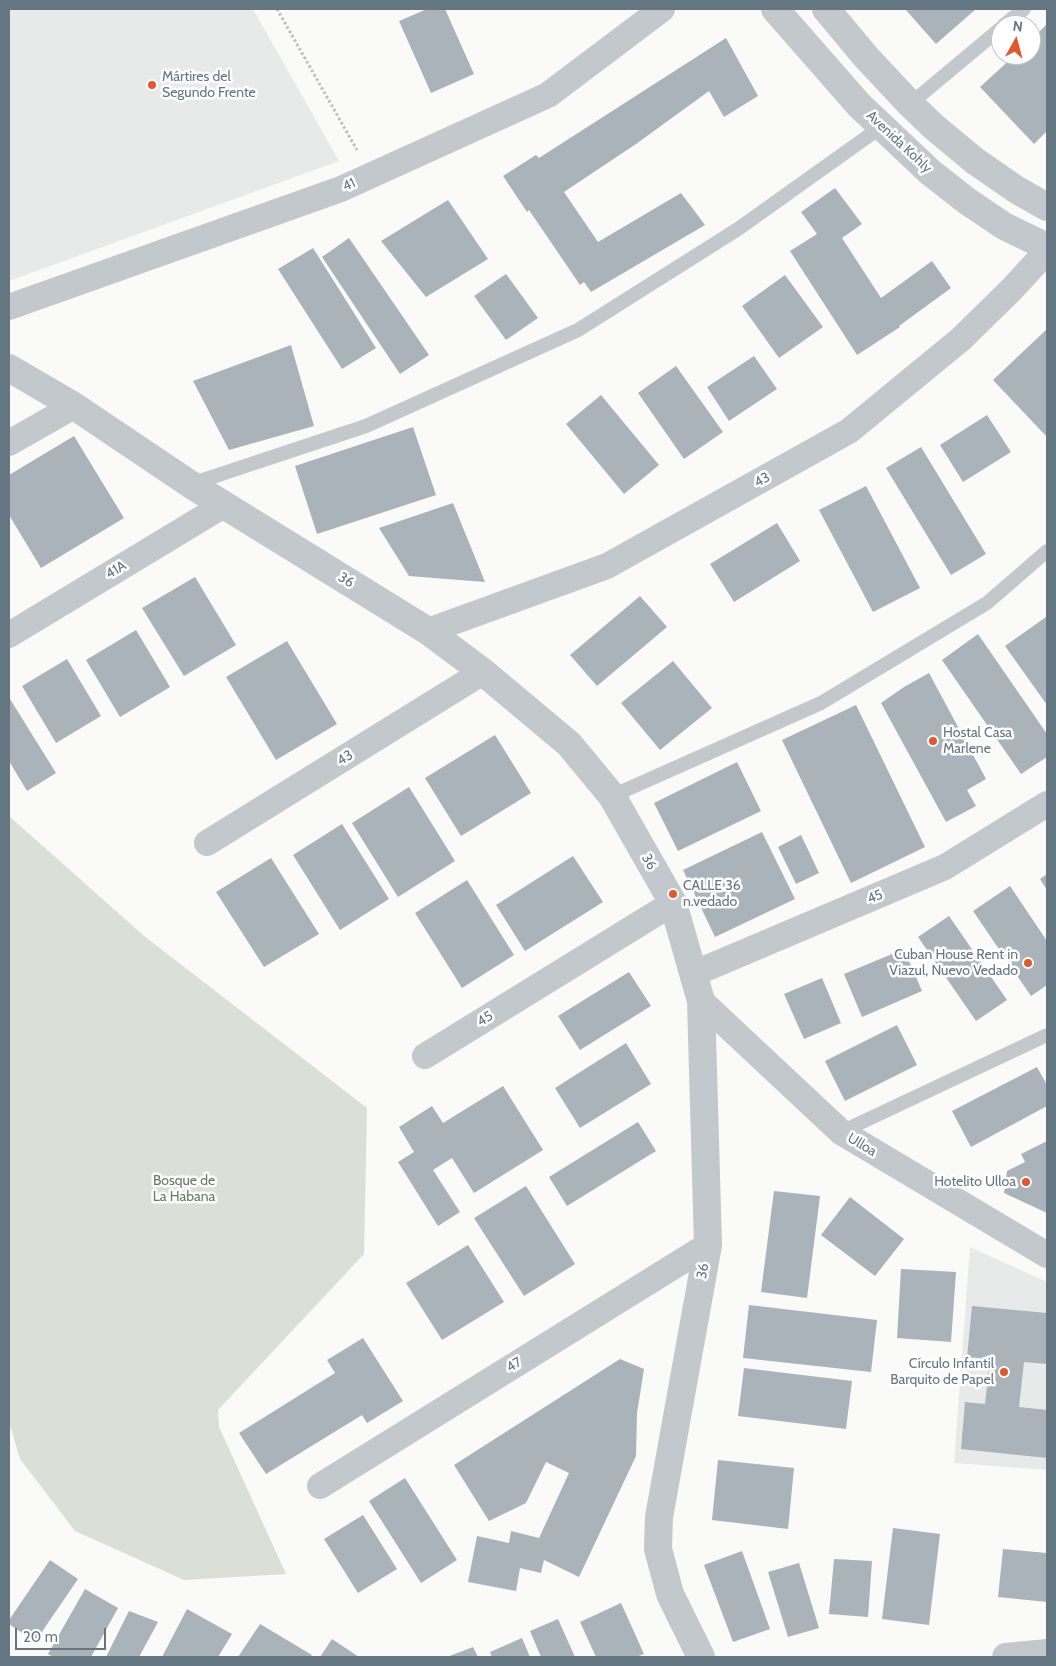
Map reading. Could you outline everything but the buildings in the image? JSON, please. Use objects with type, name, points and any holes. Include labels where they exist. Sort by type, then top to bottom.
[{"type":"street","name":"41","points":[[9,306],[341,189],[548,95],[662,9]]},
{"type":"street","name":"Avenida Kohly","points":[[775,9],[859,105],[930,172],[967,201],[1004,226],[1047,247]]},
{"type":"street","points":[[826,9],[866,57],[910,104],[975,161],[1017,190],[1047,207]]},
{"type":"street","points":[[881,127],[910,104]]},
{"type":"street","name":"43","points":[[428,631],[607,566],[849,431],[961,339],[1011,290],[1047,251]]},
{"type":"street","name":"36","points":[[9,368],[74,406],[190,484],[428,631],[483,672],[569,744],[612,796],[673,903],[701,1001],[708,1244],[658,1517],[658,1549],[670,1594],[702,1657]]},
{"type":"street","points":[[9,443],[74,406]]},
{"type":"street","name":"41A","points":[[9,635],[224,505]]},
{"type":"street","name":"43","points":[[207,843],[483,672]]},
{"type":"street","name":"45","points":[[693,974],[945,867],[1047,804]]},
{"type":"street","name":"45","points":[[425,1056],[673,903]]},
{"type":"street","name":"Ulloa","points":[[701,1001],[841,1132],[1047,1255]]},
{"type":"street","name":"47","points":[[320,1486],[708,1244]]},
{"type":"street","points":[[1006,1657],[1047,1653]]},
{"type":"lane","points":[[910,104],[991,36]]},
{"type":"lane","points":[[190,484],[366,426],[578,330],[738,229],[881,127]]},
{"type":"lane","points":[[612,796],[822,703],[986,603],[1047,551]]},
{"type":"lane","points":[[841,1132],[1047,1035]]},
{"type":"path","points":[[277,9],[371,175]]},
{"type":"shaded area","name":"Mártires del Segundo Frente","points":[[9,9],[253,9],[339,161],[9,281]]},
{"type":"shaded area","name":"Círculo Infantil Barquito de Papel","points":[[970,1247],[1047,1282],[1047,1470],[954,1463]]},
{"type":"green space","name":"Bosque de La Habana","points":[[9,816],[144,936],[367,1108],[364,1254],[218,1410],[219,1427],[286,1574],[184,1580],[75,1531],[20,1459],[9,1422]]},
{"type":"place","name":"Mártires del Segundo Frente","points":[[152,85]]},
{"type":"place","name":"Hostal Casa Marlene","points":[[933,741]]},
{"type":"place","name":"CALLE 36 n.vedado","points":[[673,894]]},
{"type":"place","name":"Cuban House Rent in Viazul, Nuevo Vedado","points":[[1028,963]]},
{"type":"place","name":"Hotelito Ulloa","points":[[1026,1182]]},
{"type":"place","name":"Círculo Infantil Barquito de Papel","points":[[1004,1372]]}]
